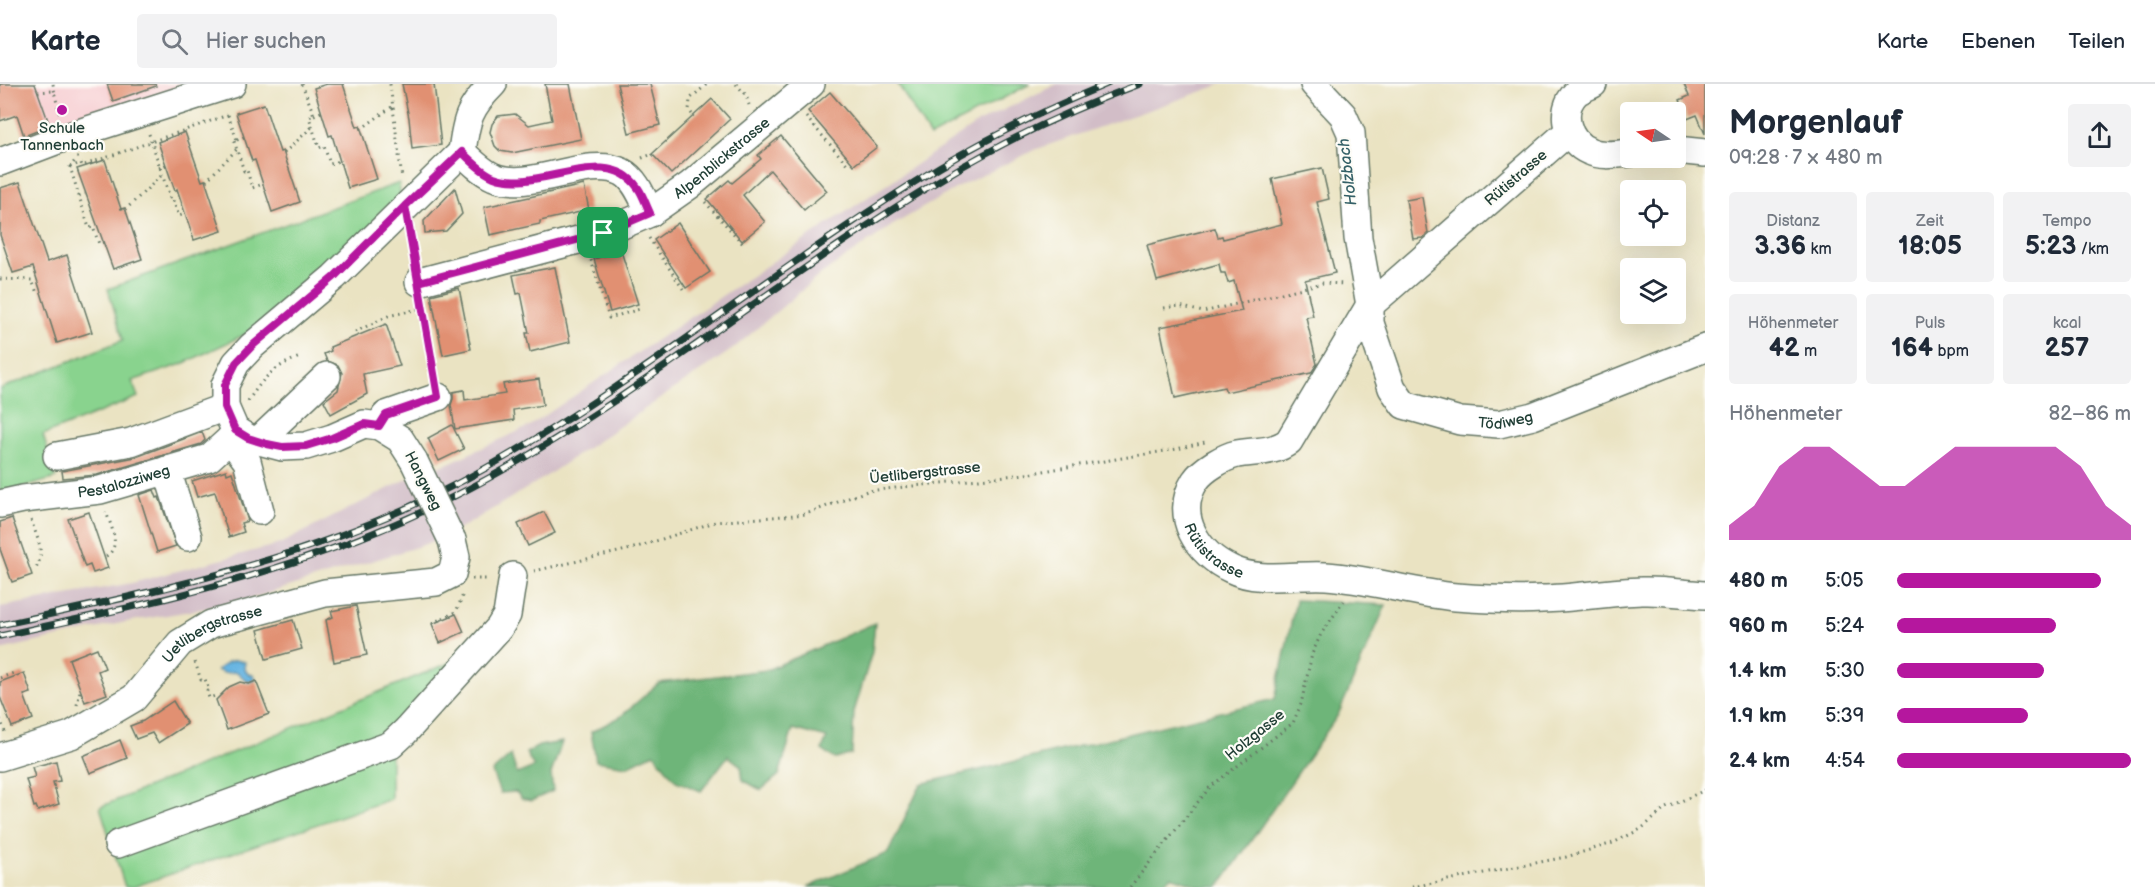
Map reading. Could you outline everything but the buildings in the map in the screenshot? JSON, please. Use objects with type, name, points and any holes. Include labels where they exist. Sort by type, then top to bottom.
[{"type":"street","points":[[260,511],[225,385],[236,363],[252,346],[334,277],[462,152],[466,121],[479,99],[493,84]]},
{"type":"street","name":"Alpenblickstrasse","points":[[421,295],[603,233],[650,213],[690,185],[811,84]]},
{"type":"street","name":"Tödiweg","points":[[1314,84],[1343,116],[1351,133],[1358,238],[1369,297],[1370,323],[1392,388],[1404,405],[1460,421],[1499,424],[1533,416],[1705,348]]},
{"type":"street","points":[[1593,84],[1575,94],[1568,106],[1566,118],[1568,132],[1579,146],[1589,152],[1600,155],[1620,154]]},
{"type":"street","points":[[0,162],[74,135],[225,86]]},
{"type":"street","name":"Rütistrasse","points":[[1568,132],[1369,297],[1289,441],[1273,449],[1234,455],[1203,472],[1196,480],[1187,508],[1188,520],[1199,545],[1211,557],[1232,570],[1257,576],[1325,576],[1455,597],[1540,600],[1643,591],[1705,595]]},
{"type":"street","points":[[1686,151],[1705,153]]},
{"type":"street","points":[[462,152],[482,170],[494,177],[516,182],[601,168],[622,172],[638,188],[650,213]]},
{"type":"street","name":"Pestalozziweg","points":[[12,501],[99,490],[209,458],[237,429],[327,376]]},
{"type":"street","points":[[57,456],[131,441],[237,429],[282,447],[306,446],[364,424],[379,426],[386,415],[438,397]]},
{"type":"street","name":"Hangweg","points":[[379,426],[400,439],[414,461],[452,540],[456,557],[452,574]]},
{"type":"street","points":[[167,470],[188,537]]},
{"type":"street","name":"Uetlibergstrasse","points":[[0,757],[71,735],[134,698],[180,643],[211,624],[325,593],[436,582],[452,574]]},
{"type":"street","points":[[118,844],[391,745],[499,628],[507,615],[513,576]]},
{"type":"path","points":[[53,84],[74,135],[87,145],[70,167]]},
{"type":"path","points":[[302,84],[314,115]]},
{"type":"path","points":[[390,84],[405,206],[438,397]]},
{"type":"path","points":[[692,114],[689,110],[690,99],[707,84]]},
{"type":"path","points":[[225,86],[228,115],[237,140]]},
{"type":"path","points":[[38,92],[52,91],[56,95]]},
{"type":"path","points":[[790,101],[794,107],[805,107],[803,114],[808,121],[848,165]]},
{"type":"path","points":[[361,129],[393,106]]},
{"type":"path","points":[[146,112],[150,142],[170,198],[179,216],[185,214]]},
{"type":"path","points":[[321,112],[309,117],[319,148],[324,146],[330,164],[340,161]]},
{"type":"path","points":[[70,167],[81,163],[82,165],[228,115]]},
{"type":"path","points":[[808,121],[813,117]]},
{"type":"path","points":[[284,153],[312,127]]},
{"type":"path","points":[[244,137],[234,141],[244,171],[247,170],[252,188],[263,184]]},
{"type":"path","points":[[206,181],[237,149]]},
{"type":"path","points":[[159,168],[166,165]]},
{"type":"path","points":[[70,167],[89,228],[93,227],[99,244],[104,242]]},
{"type":"path","points":[[125,210],[162,175]]},
{"type":"path","points":[[690,185],[715,210],[743,244]]},
{"type":"path","points":[[79,196],[85,194]]},
{"type":"path","points":[[603,233],[591,260],[605,299],[609,318],[640,309]]},
{"type":"path","points":[[651,241],[683,289]]},
{"type":"path","points":[[0,279],[32,280],[36,294]]},
{"type":"path","points":[[1164,308],[1179,306],[1203,312],[1323,283],[1349,284],[1369,297]]},
{"type":"path","points":[[354,333],[388,316],[421,295]]},
{"type":"path","points":[[237,429],[249,399],[265,377],[280,364],[300,357]]},
{"type":"path","name":"Üetlibergstrasse","points":[[452,574],[479,580],[513,576],[631,549],[715,522],[806,514],[867,491],[1025,474],[1178,449],[1212,440]]},
{"type":"path","points":[[99,490],[115,541],[114,549],[106,556]]},
{"type":"path","points":[[12,501],[42,552],[40,563],[34,571]]},
{"type":"path","points":[[432,622],[456,612],[460,607],[465,581],[452,574]]},
{"type":"path","name":"Holzgasse","points":[[1130,887],[1210,787],[1293,723],[1301,704],[1312,654],[1322,634],[1359,580]]},
{"type":"path","points":[[194,656],[201,680],[205,679],[209,690],[207,692],[209,698],[215,696]]},
{"type":"path","points":[[0,678],[14,673]]},
{"type":"path","points":[[1412,887],[1566,857],[1613,843],[1641,829],[1666,808],[1705,790]]},
{"type":"shaded area","name":"Schule Tannenbach","points":[[6,84],[195,84],[24,136]]},
{"type":"shaded area","points":[[1057,84],[1223,84],[1037,149],[962,185],[893,225],[821,274],[733,349],[542,479],[458,530],[423,545],[237,603],[126,622],[0,650],[0,607],[132,583],[280,544],[405,480],[528,427],[979,122]]},
{"type":"green space","points":[[898,84],[1030,84],[930,137]]},
{"type":"green space","points":[[399,183],[401,201],[334,267],[246,334],[182,364],[132,381],[138,397],[43,435],[56,478],[4,493],[0,492],[0,389],[123,340],[108,289]]},
{"type":"green space","points":[[1296,600],[1386,605],[1338,715],[1219,887],[1202,887],[1171,876],[1159,887],[808,887],[888,853],[921,784],[1275,699]]},
{"type":"green space","points":[[875,623],[872,652],[854,712],[852,754],[835,759],[822,750],[827,738],[793,729],[779,775],[761,790],[743,780],[741,766],[728,756],[701,791],[676,781],[654,753],[627,766],[596,761],[591,732],[620,717],[659,683],[767,670]]},
{"type":"green space","points":[[466,656],[391,742],[391,799],[133,887],[125,887],[100,807]]},
{"type":"green space","points":[[562,742],[551,774],[553,791],[531,801],[522,799],[516,792],[500,793],[492,772],[511,755],[517,774],[534,767],[526,753],[539,746]]},
{"type":"water","points":[[235,660],[245,662],[244,668],[248,674],[253,675],[255,680],[248,682],[237,672],[224,673],[217,670]]},
{"type":"railway","points":[[0,625],[126,598],[249,566],[369,524],[428,498],[486,468],[602,397],[825,241],[939,167],[1022,122],[1107,84]]},
{"type":"railway","points":[[0,636],[127,608],[250,576],[369,535],[428,509],[487,479],[604,408],[828,252],[943,178],[1040,126],[1140,84]]},
{"type":"place","name":"Schule Tannenbach","points":[[62,110]]},
{"type":"route","points":[[603,233],[419,282],[405,206],[334,277],[252,346],[236,363],[225,385],[225,407],[235,430],[248,438],[267,444],[282,447],[306,446],[364,424],[379,426],[386,415],[438,397],[405,206],[462,152],[482,170],[494,177],[516,182],[601,168],[622,172],[638,188],[650,213],[603,233]]},
{"type":"water label","name":"Holzbach","points":[[1348,172]]}]
